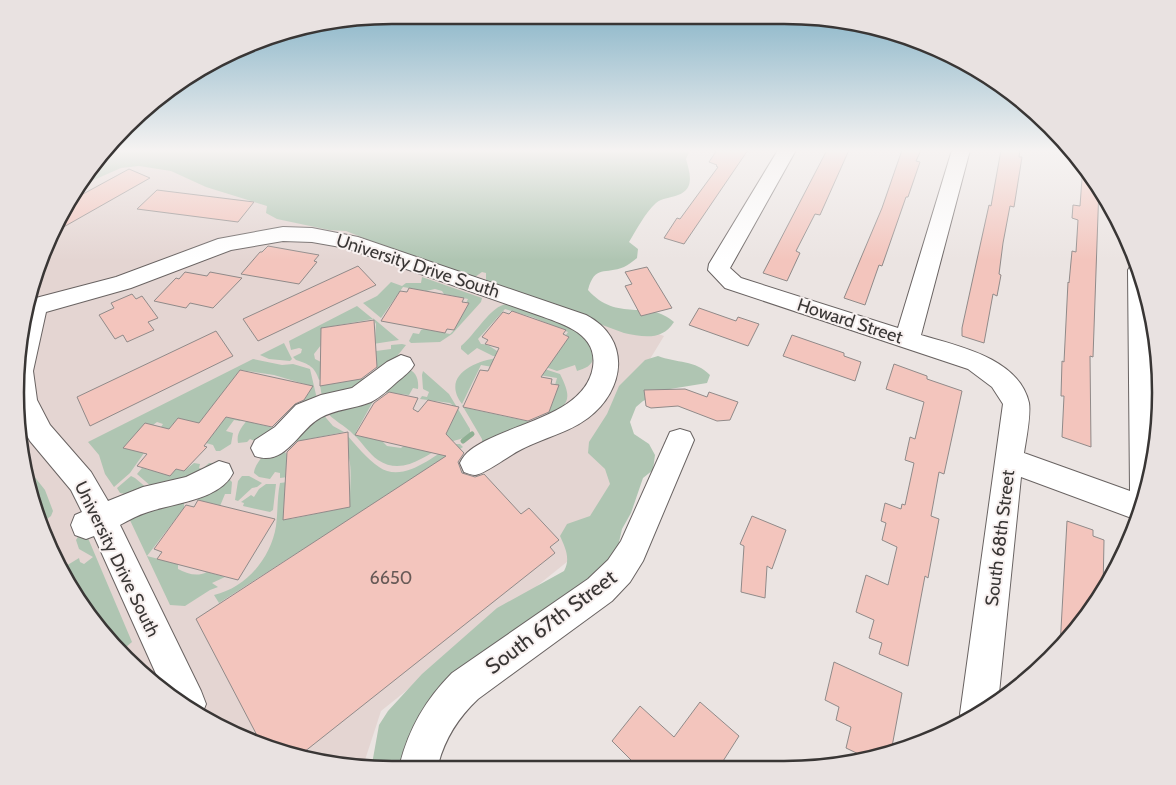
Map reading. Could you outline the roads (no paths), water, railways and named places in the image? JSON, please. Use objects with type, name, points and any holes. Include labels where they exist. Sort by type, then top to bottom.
[{"type":"street","name":"Howard Street","points":[[765,187],[720,264],[718,270],[732,283],[977,362],[991,370]]},
{"type":"street","points":[[907,340],[951,187]]},
{"type":"street","name":"University Drive South","points":[[34,307],[123,283],[226,244],[283,234],[312,235],[350,242],[493,299],[574,320],[589,328],[605,348],[607,369],[595,395],[578,411],[561,421],[507,442],[474,463]]},
{"type":"street","points":[[1140,296],[1143,471]]},
{"type":"street","points":[[265,448],[287,434],[303,415],[309,411],[327,403],[352,398],[368,392],[401,365]]},
{"type":"street","name":"South 68th Street","points":[[979,705],[1016,404],[1012,393],[1001,378],[991,370]]},
{"type":"street","name":"University Drive South","points":[[24,401],[40,433],[81,481],[93,521],[184,696]]},
{"type":"street","name":"South 67th Street","points":[[420,761],[429,732],[442,710],[453,698],[472,681],[600,590],[619,572],[632,551],[680,440]]},
{"type":"street","points":[[1009,459],[1135,506]]},
{"type":"street","points":[[93,521],[143,500],[192,488],[219,473]]},
{"type":"waterway","points":[[463,441],[472,434]]}]
